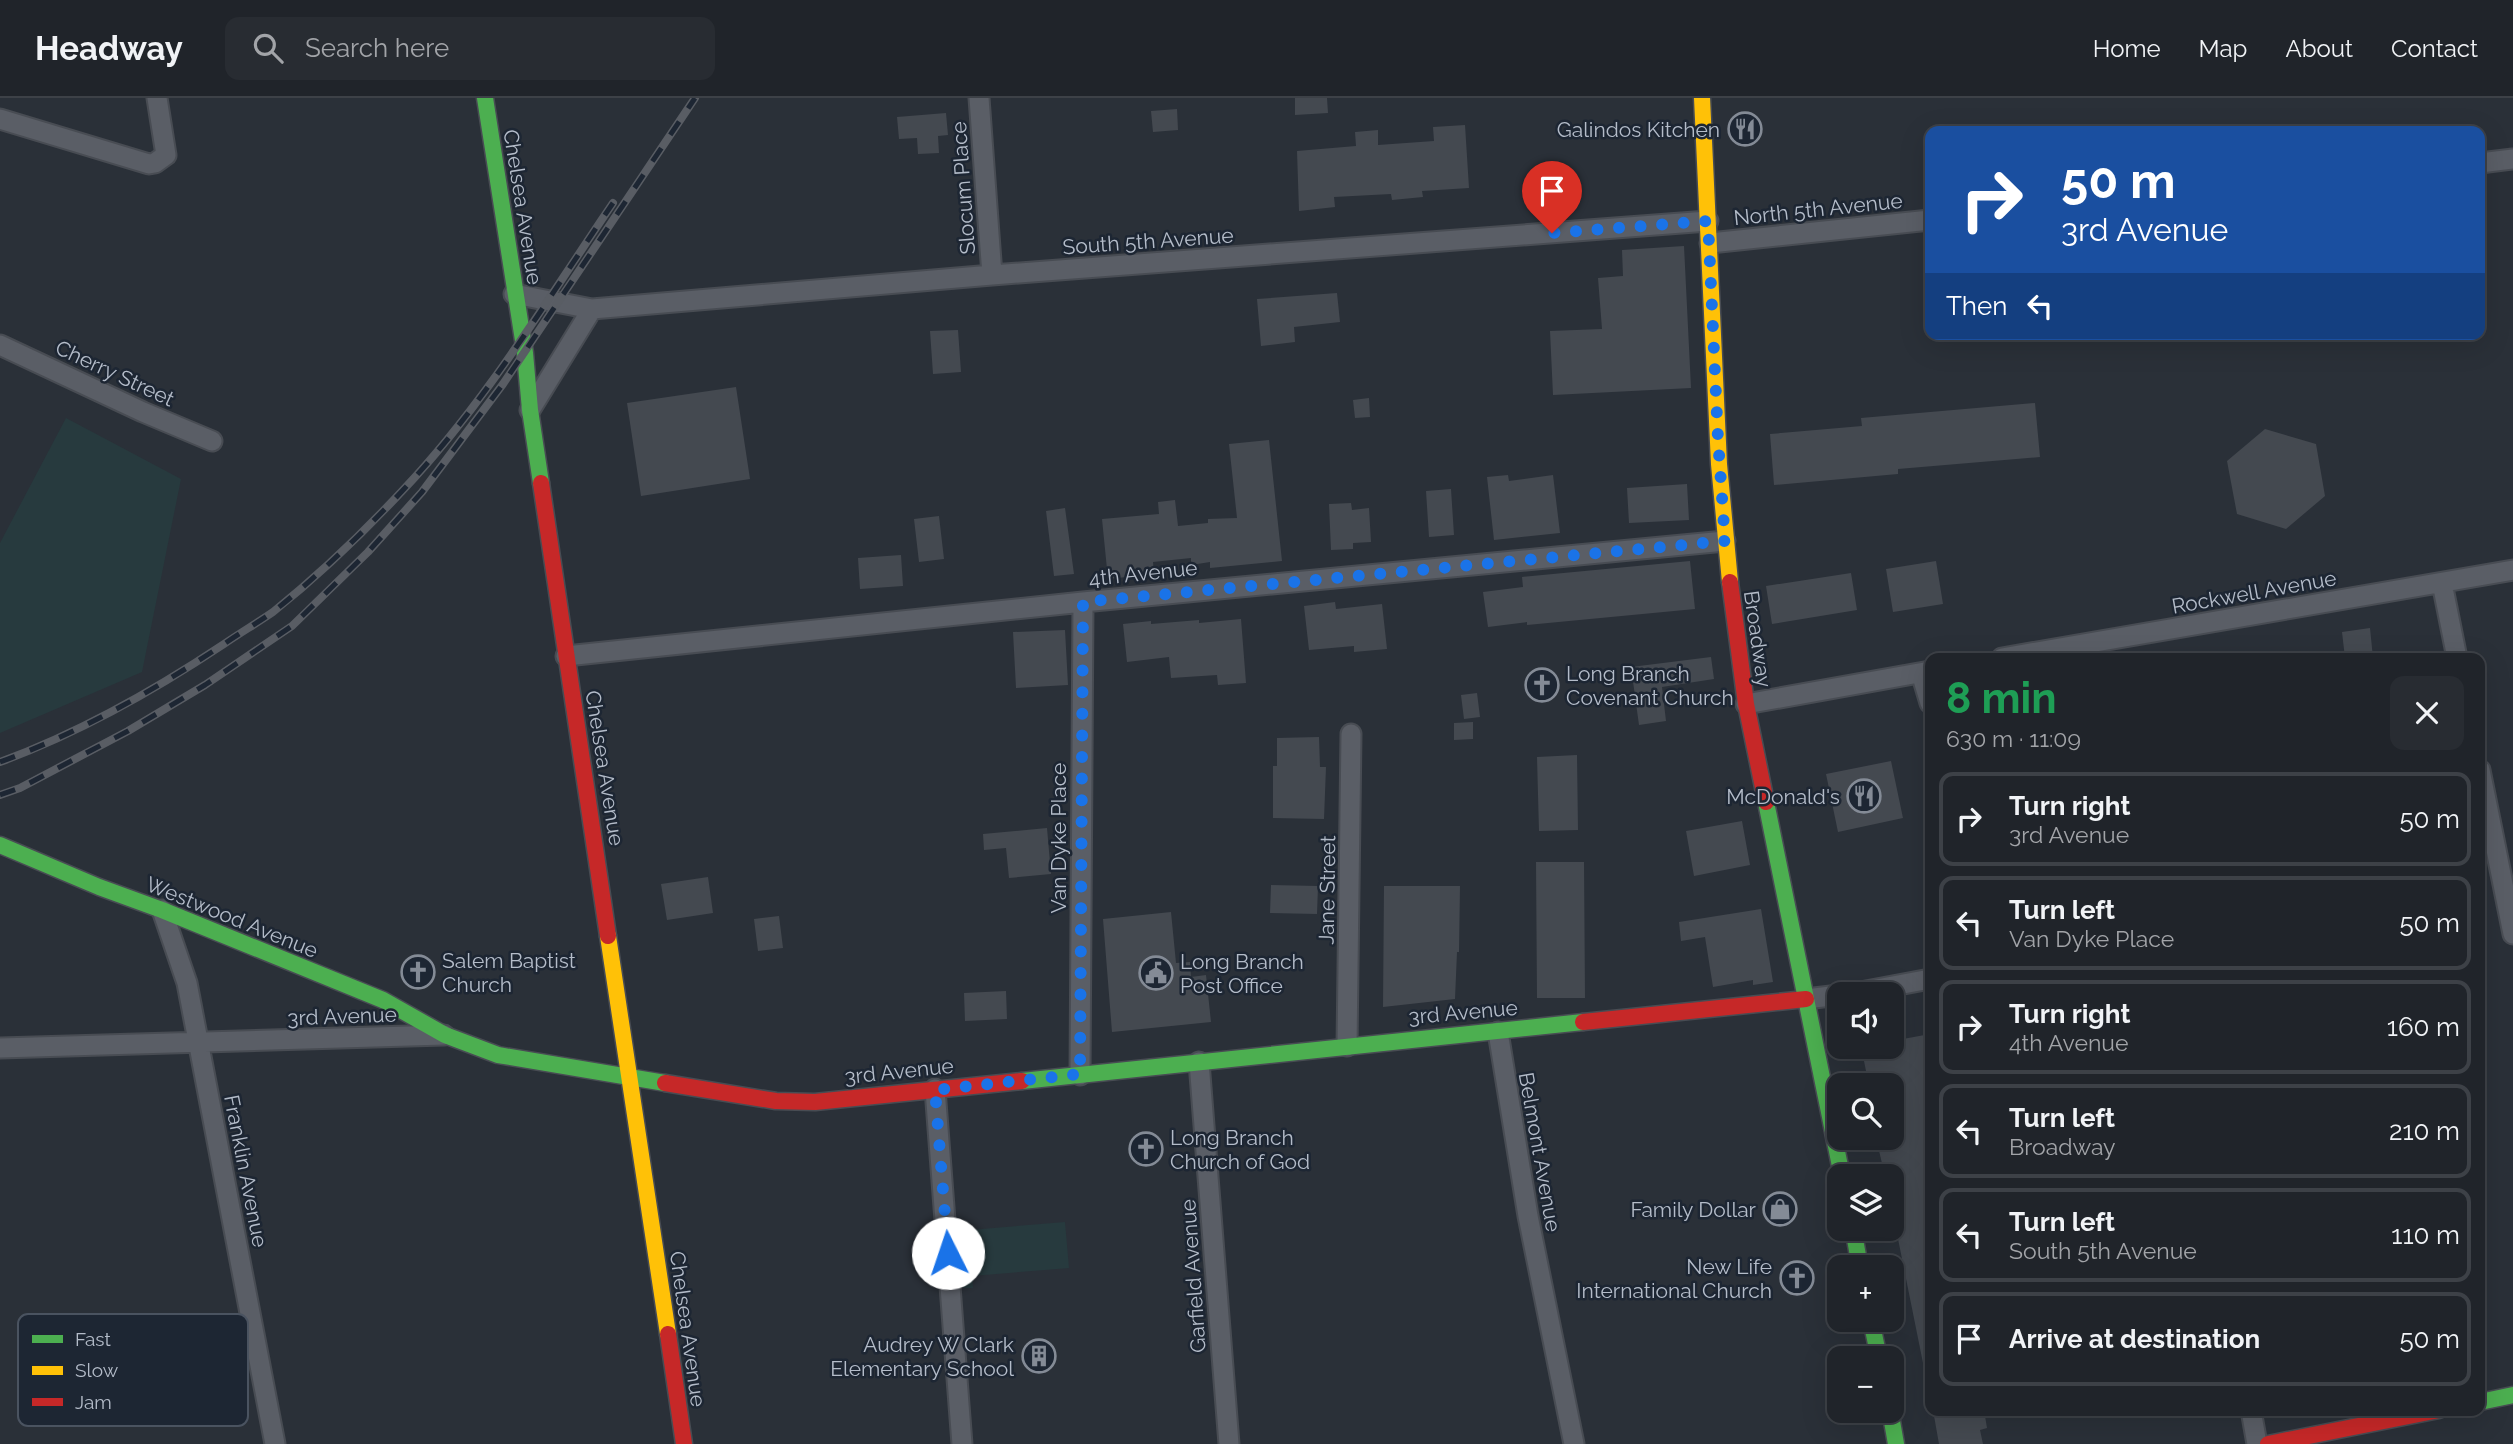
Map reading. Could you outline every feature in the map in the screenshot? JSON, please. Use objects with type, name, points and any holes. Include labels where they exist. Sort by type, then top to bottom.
[{"type":"street","points":[[3,126],[149,164],[155,163],[166,155],[157,98]]},
{"type":"street","name":"Chelsea Avenue","points":[[485,98],[525,353],[530,410],[684,1444]]},
{"type":"street","name":"Slocum Place","points":[[979,98],[992,275]]},
{"type":"street","name":"Broadway","points":[[1702,98],[1718,439],[1733,618],[1746,704],[1840,1164]]},
{"type":"street","points":[[2485,162],[2513,159]]},
{"type":"street","name":"South 5th Avenue","points":[[514,294],[592,309],[992,275],[1708,221]]},
{"type":"street","name":"North 5th Avenue","points":[[1710,243],[1925,221]]},
{"type":"street","points":[[530,410],[592,309]]},
{"type":"street","name":"Cherry Street","points":[[0,345],[212,441]]},
{"type":"street","name":"4th Avenue","points":[[566,656],[1083,602],[1725,541]]},
{"type":"street","name":"Rockwell Avenue","points":[[2060,653],[2095,650],[2513,570]]},
{"type":"street","points":[[2442,583],[2456,653]]},
{"type":"street","name":"Van Dyke Place","points":[[1080,1074],[1083,602]]},
{"type":"street","points":[[1746,704],[1925,672]]},
{"type":"street","name":"Jane Street","points":[[1347,1046],[1351,734]]},
{"type":"street","points":[[2485,795],[2513,934]]},
{"type":"street","name":"Westwood Avenue","points":[[0,845],[383,1000],[445,1035]]},
{"type":"street","name":"Franklin Avenue","points":[[162,910],[187,983],[275,1444]]},
{"type":"street","points":[[1904,984],[1925,980]]},
{"type":"street","points":[[1806,999],[1827,996]]},
{"type":"street","name":"3rd Avenue","points":[[0,1048],[445,1035],[498,1055],[776,1101],[815,1102],[1806,999]]},
{"type":"street","name":"Belmont Avenue","points":[[1497,1032],[1528,1216],[1574,1444]]},
{"type":"street","name":"Garfield Avenue","points":[[1199,1062],[1229,1444]]},
{"type":"street","points":[[935,1090],[962,1444]]},
{"type":"street","points":[[2485,1401],[2513,1395]]},
{"type":"street","points":[[2252,1416],[2257,1444]]},
{"type":"street","points":[[2268,1444],[2409,1416]]},
{"type":"street","points":[[1892,1423],[1896,1444]]},
{"type":"green space","points":[[66,418],[181,479],[142,672],[0,733],[0,543]]},
{"type":"green space","points":[[1065,1222],[1069,1268],[972,1276],[973,1288],[963,1288],[958,1231]]},
{"type":"building","points":[[1295,98],[1327,98],[1328,113],[1295,115]]},
{"type":"building","points":[[1177,109],[1178,130],[1153,132],[1151,111]]},
{"type":"building","points":[[946,113],[948,135],[938,136],[939,153],[918,154],[917,138],[899,139],[897,117]]},
{"type":"building","points":[[1465,125],[1469,188],[1422,191],[1423,197],[1392,200],[1391,194],[1334,197],[1335,207],[1299,211],[1297,151],[1356,146],[1355,132],[1378,130],[1378,145],[1434,141],[1433,127]]},
{"type":"building","points":[[1684,246],[1691,388],[1553,395],[1550,331],[1602,329],[1598,278],[1623,276],[1622,250]]},
{"type":"building","points":[[1337,293],[1340,322],[1294,327],[1295,342],[1261,346],[1257,299]]},
{"type":"building","points":[[958,330],[961,372],[933,374],[930,331]]},
{"type":"building","points":[[736,387],[750,479],[641,496],[627,403]]},
{"type":"building","points":[[1369,398],[1370,417],[1355,418],[1353,400]]},
{"type":"building","points":[[2035,403],[2040,457],[1898,469],[1898,474],[1774,485],[1770,434],[1862,426],[1861,418]]},
{"type":"building","points":[[2265,429],[2316,444],[2325,496],[2286,529],[2237,514],[2227,461]]},
{"type":"building","points":[[1269,440],[1282,561],[1210,568],[1210,562],[1191,565],[1191,558],[1153,562],[1154,574],[1108,579],[1102,519],[1159,514],[1158,502],[1175,500],[1178,526],[1208,523],[1208,519],[1237,518],[1229,444]]},
{"type":"building","points":[[1508,475],[1509,481],[1553,475],[1560,533],[1494,540],[1487,477]]},
{"type":"building","points":[[1687,484],[1689,520],[1629,523],[1627,488]]},
{"type":"building","points":[[1451,489],[1454,535],[1429,537],[1426,491]]},
{"type":"building","points":[[1351,503],[1352,510],[1369,508],[1371,542],[1353,543],[1353,549],[1331,550],[1329,504]]},
{"type":"building","points":[[1065,508],[1074,574],[1054,576],[1046,511]]},
{"type":"building","points":[[939,516],[944,559],[919,562],[914,519]]},
{"type":"building","points":[[901,555],[903,586],[860,589],[858,558]]},
{"type":"building","points":[[1690,561],[1695,609],[1488,627],[1483,592],[1523,587],[1522,577]]},
{"type":"building","points":[[1936,561],[1943,604],[1893,612],[1886,569]]},
{"type":"building","points":[[1851,573],[1857,610],[1772,624],[1766,586]]},
{"type":"building","points":[[1335,602],[1336,609],[1382,604],[1387,649],[1354,652],[1354,646],[1309,650],[1304,606]]},
{"type":"building","points":[[1241,619],[1246,683],[1218,685],[1217,675],[1171,678],[1169,657],[1127,662],[1123,624],[1199,620],[1199,623]]},
{"type":"building","points":[[2370,628],[2372,653],[2344,653],[2342,632]]},
{"type":"building","points":[[1065,630],[1068,685],[1016,688],[1013,632]]},
{"type":"building","points":[[1711,657],[1714,679],[1662,687],[1666,721],[1639,725],[1631,667]]},
{"type":"building","points":[[1477,693],[1480,717],[1464,719],[1461,695]]},
{"type":"building","points":[[1473,722],[1473,739],[1454,740],[1454,723]]},
{"type":"building","points":[[1319,737],[1320,767],[1326,767],[1324,819],[1273,818],[1273,766],[1277,766],[1277,738]]},
{"type":"building","points":[[1577,755],[1578,830],[1539,831],[1537,757]]},
{"type":"building","name":"McDonald's","points":[[1891,761],[1903,818],[1838,832],[1826,774]]},
{"type":"building","points":[[1742,821],[1750,865],[1694,876],[1686,831]]},
{"type":"building","points":[[1047,828],[1051,874],[1009,878],[1006,848],[984,850],[983,834]]},
{"type":"building","points":[[1536,862],[1584,862],[1585,998],[1537,998]]},
{"type":"building","points":[[708,877],[713,913],[667,920],[661,884]]},
{"type":"building","points":[[1271,885],[1318,886],[1317,914],[1270,913]]},
{"type":"building","points":[[1384,886],[1460,886],[1455,999],[1383,1007]]},
{"type":"building","points":[[1761,909],[1773,982],[1753,985],[1753,980],[1713,987],[1705,937],[1681,941],[1679,922]]},
{"type":"building","name":"Long Branch Post Office","points":[[1171,912],[1176,963],[1190,962],[1191,977],[1206,975],[1211,1022],[1112,1032],[1103,919]]},
{"type":"building","points":[[779,916],[783,948],[758,951],[754,919]]},
{"type":"building","points":[[1006,991],[1007,1019],[965,1021],[964,993]]},
{"type":"building","points":[[1925,1035],[1925,1363],[1904,1269],[1904,1255],[1901,1255],[1898,1241],[1904,1241],[1904,1164],[1882,1164],[1879,1150],[1904,1150],[1904,1073],[1865,1073],[1864,1059],[1904,1059],[1904,1039]]},
{"type":"building","points":[[1934,1416],[1985,1416],[1987,1428],[1980,1430],[1983,1444],[1939,1444]]},
{"type":"railway","points":[[0,795],[20,788],[128,731],[205,685],[292,626],[368,552],[422,492],[503,384],[695,98]]},
{"type":"railway","points":[[0,762],[59,738],[171,678],[273,612],[324,568],[404,489],[462,422],[613,203]]},
{"type":"traffic: fast","points":[[485,98],[525,353],[541,483]]},
{"type":"traffic: fast","points":[[1766,802],[1840,1164]]},
{"type":"traffic: fast","points":[[0,845],[383,1000],[445,1035],[498,1055],[665,1083]]},
{"type":"traffic: fast","points":[[1022,1081],[1583,1022]]},
{"type":"traffic: fast","points":[[1855,1241],[1858,1255]]},
{"type":"traffic: fast","points":[[1874,1332],[1876,1346]]},
{"type":"traffic: fast","points":[[2485,1401],[2513,1395]]},
{"type":"traffic: fast","points":[[1892,1423],[1896,1444]]},
{"type":"traffic: slow","points":[[1702,98],[1719,464],[1730,582]]},
{"type":"traffic: slow","points":[[608,936],[668,1334]]},
{"type":"traffic: jam","points":[[541,483],[608,936]]},
{"type":"traffic: jam","points":[[1730,582],[1746,704],[1766,802]]},
{"type":"traffic: jam","points":[[1583,1022],[1806,999]]},
{"type":"traffic: jam","points":[[665,1083],[776,1101],[815,1102],[1022,1081]]},
{"type":"traffic: jam","points":[[668,1334],[684,1444]]},
{"type":"traffic: jam","points":[[2268,1444],[2409,1416]]},
{"type":"place","name":"Galindos Kitchen","points":[[1745,129]]},
{"type":"place","name":"Long Branch Covenant Church","points":[[1542,685]]},
{"type":"place","name":"McDonald's","points":[[1864,796]]},
{"type":"place","name":"Salem Baptist Church","points":[[418,972]]},
{"type":"place","name":"Long Branch Post Office","points":[[1156,973]]},
{"type":"place","name":"Long Branch Church of God","points":[[1146,1149]]},
{"type":"place","name":"Family Dollar","points":[[1780,1209]]},
{"type":"place","name":"New Life International Church","points":[[1797,1278]]},
{"type":"place","name":"Audrey W Clark Elementary School","points":[[1039,1356]]},
{"type":"route","points":[[948,1253],[935,1090],[1080,1074],[1083,602],[1725,541],[1708,221],[1552,233]]}]
